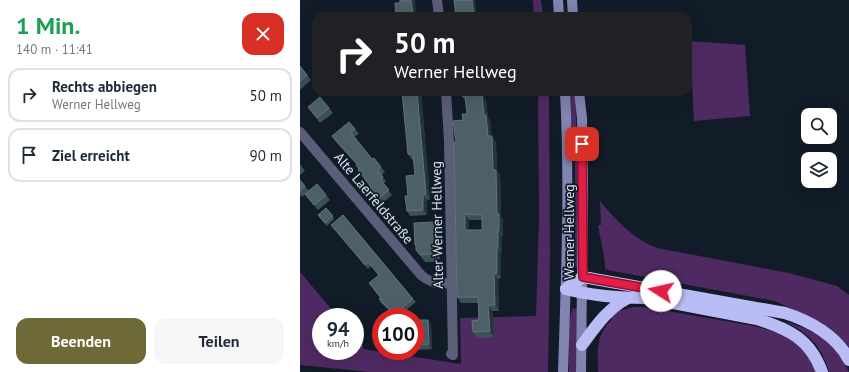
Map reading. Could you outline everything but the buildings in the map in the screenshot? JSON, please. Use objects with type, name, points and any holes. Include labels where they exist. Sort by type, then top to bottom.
[{"type":"highway","points":[[566,289],[583,277],[785,313],[801,318],[827,334],[838,344],[849,360]]},
{"type":"highway","points":[[566,289],[582,294],[647,298],[757,319],[773,324],[795,335],[804,342],[817,358],[822,372]]},
{"type":"highway","points":[[582,345],[604,315],[617,304],[628,298]]},
{"type":"main road","points":[[558,0],[559,12]]},
{"type":"main road","points":[[572,0],[573,12]]},
{"type":"main road","name":"Werner Hellweg","points":[[563,372],[566,289],[567,162],[565,96]]},
{"type":"main road","name":"Werner Hellweg","points":[[579,96],[582,118],[583,176],[581,372]]},
{"type":"street","points":[[437,0],[438,12]]},
{"type":"street","name":"Alter Werner Hellweg","points":[[446,96],[449,141],[452,283],[453,354],[451,354]]},
{"type":"street","name":"Alte Laerfeldstraße","points":[[300,132],[421,275],[430,282],[440,284],[452,283]]},
{"type":"shaded area","points":[[533,0],[541,0],[542,12],[534,12]]},
{"type":"shaded area","points":[[692,41],[745,45],[750,116],[694,121]]},
{"type":"shaded area","points":[[538,96],[549,96],[550,255],[548,372],[370,372],[300,365],[300,272],[330,308],[312,308],[312,360],[364,360],[364,349],[372,350],[372,360],[424,360],[424,358],[461,364],[460,318],[536,316],[539,217]]},
{"type":"shaded area","points":[[569,96],[575,96],[578,167],[577,267],[575,267],[575,167]]},
{"type":"shaded area","points":[[600,201],[626,229],[640,240],[657,248],[789,273],[837,286],[849,295],[849,351],[814,319],[775,301],[605,269],[598,225],[601,225]]},
{"type":"shaded area","points":[[633,307],[644,307],[754,326],[780,333],[801,345],[818,372],[598,372],[600,337],[612,319],[610,316],[615,312]]},
{"type":"shaded area","points":[[573,308],[577,311],[576,372],[569,372],[569,328]]},
{"type":"shaded area","points":[[784,321],[806,329],[823,338],[830,344],[843,361],[849,372],[829,372],[822,354],[813,341],[807,335]]},
{"type":"route","points":[[582,144],[583,277],[661,291]]}]
